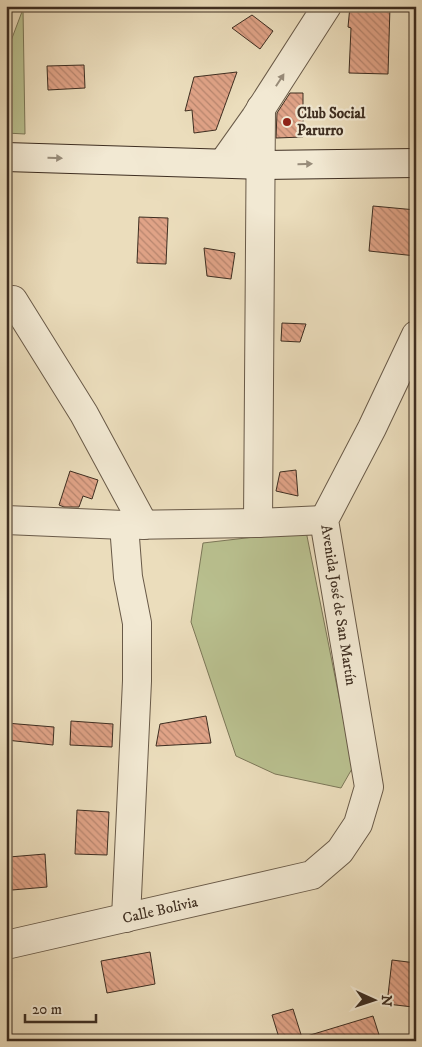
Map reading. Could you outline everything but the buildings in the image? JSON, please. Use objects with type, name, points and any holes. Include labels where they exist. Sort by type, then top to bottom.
[{"type":"street","points":[[223,164],[327,6]]},
{"type":"street","points":[[258,523],[261,108]]},
{"type":"street","points":[[6,157],[262,165],[416,163]]},
{"type":"street","points":[[6,332],[11,290]]},
{"type":"street","points":[[11,290],[84,414],[134,525],[128,576],[137,622],[137,681],[126,918]]},
{"type":"street","name":"Avenida José de San Martín","points":[[312,875],[340,851],[358,824],[368,787],[324,520],[372,428],[416,335]]},
{"type":"street","points":[[6,520],[134,525],[324,520]]},
{"type":"street","name":"Calle Bolivia","points":[[6,945],[312,875]]},
{"type":"green space","points":[[23,9],[25,134],[6,133],[6,54]]},
{"type":"green space","points":[[306,531],[353,767],[341,788],[275,774],[236,756],[191,622],[203,543]]},
{"type":"place","name":"Club Social Parurro","points":[[287,122]]}]
